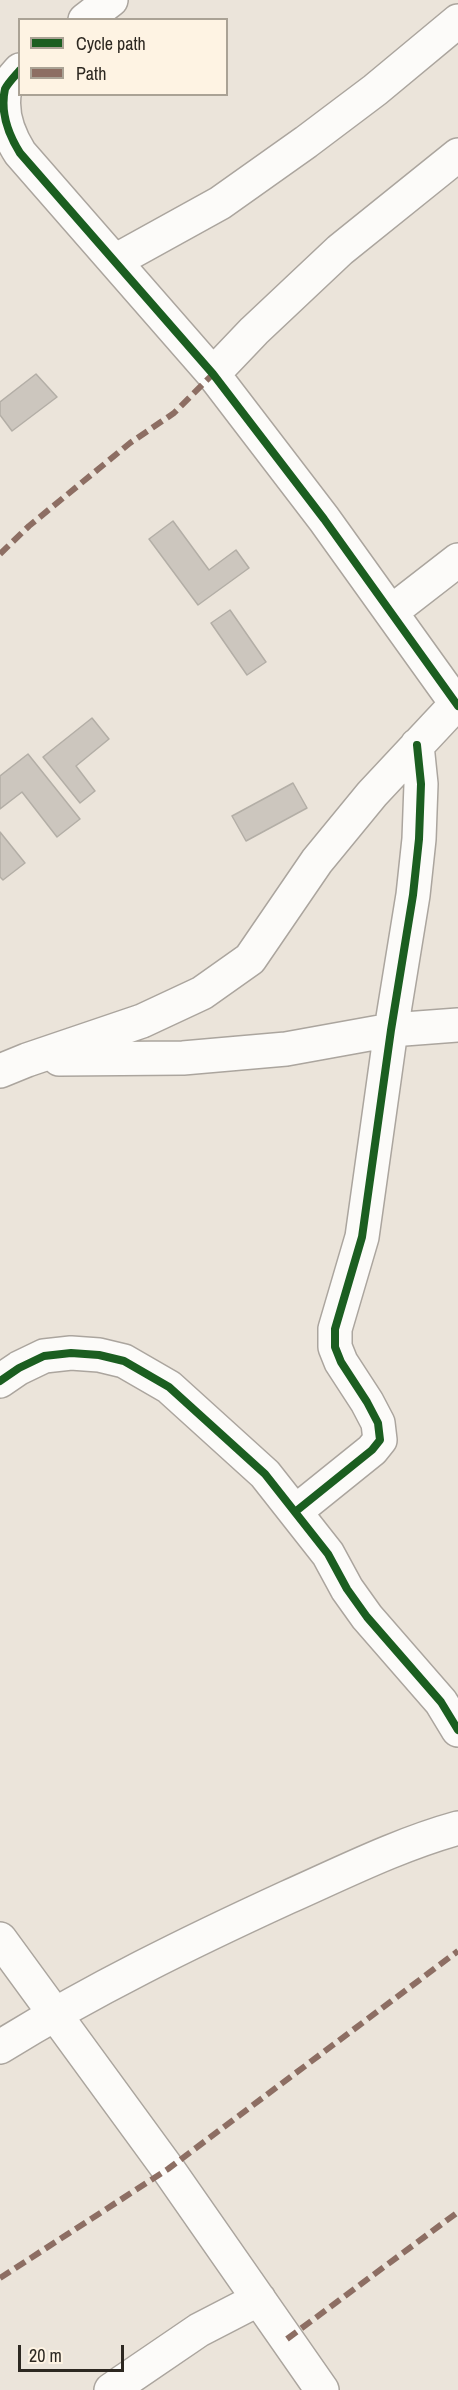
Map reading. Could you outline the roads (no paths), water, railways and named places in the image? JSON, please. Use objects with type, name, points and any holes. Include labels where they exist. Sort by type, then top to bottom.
[{"type":"street","points":[[88,18],[111,0]]},
{"type":"street","points":[[115,261],[220,203],[375,90],[458,21]]},
{"type":"street","points":[[14,1066],[142,1021],[202,993],[250,959],[317,861],[372,794],[457,704],[324,519],[213,374],[20,153],[9,136],[2,114],[5,90],[18,73]]},
{"type":"street","points":[[213,374],[254,331],[340,250],[458,155]]},
{"type":"street","points":[[391,612],[458,560]]},
{"type":"street","points":[[295,1512],[372,1450],[380,1440],[378,1423],[334,1347],[335,1329],[362,1237],[391,1030],[413,895],[419,839],[421,784],[417,745]]},
{"type":"street","points":[[14,1066],[183,1058],[286,1049],[391,1030],[458,1025]]},
{"type":"street","points":[[0,1382],[19,1368],[44,1356],[71,1353],[99,1355],[124,1361],[169,1388],[265,1474],[328,1554],[347,1589],[367,1617],[441,1702],[458,1730]]},
{"type":"street","points":[[0,2047],[192,1942],[350,1869],[439,1833],[458,1828]]},
{"type":"street","points":[[0,1940],[56,2015],[322,2390]]},
{"type":"street","points":[[111,2390],[199,2330],[259,2299]]}]
